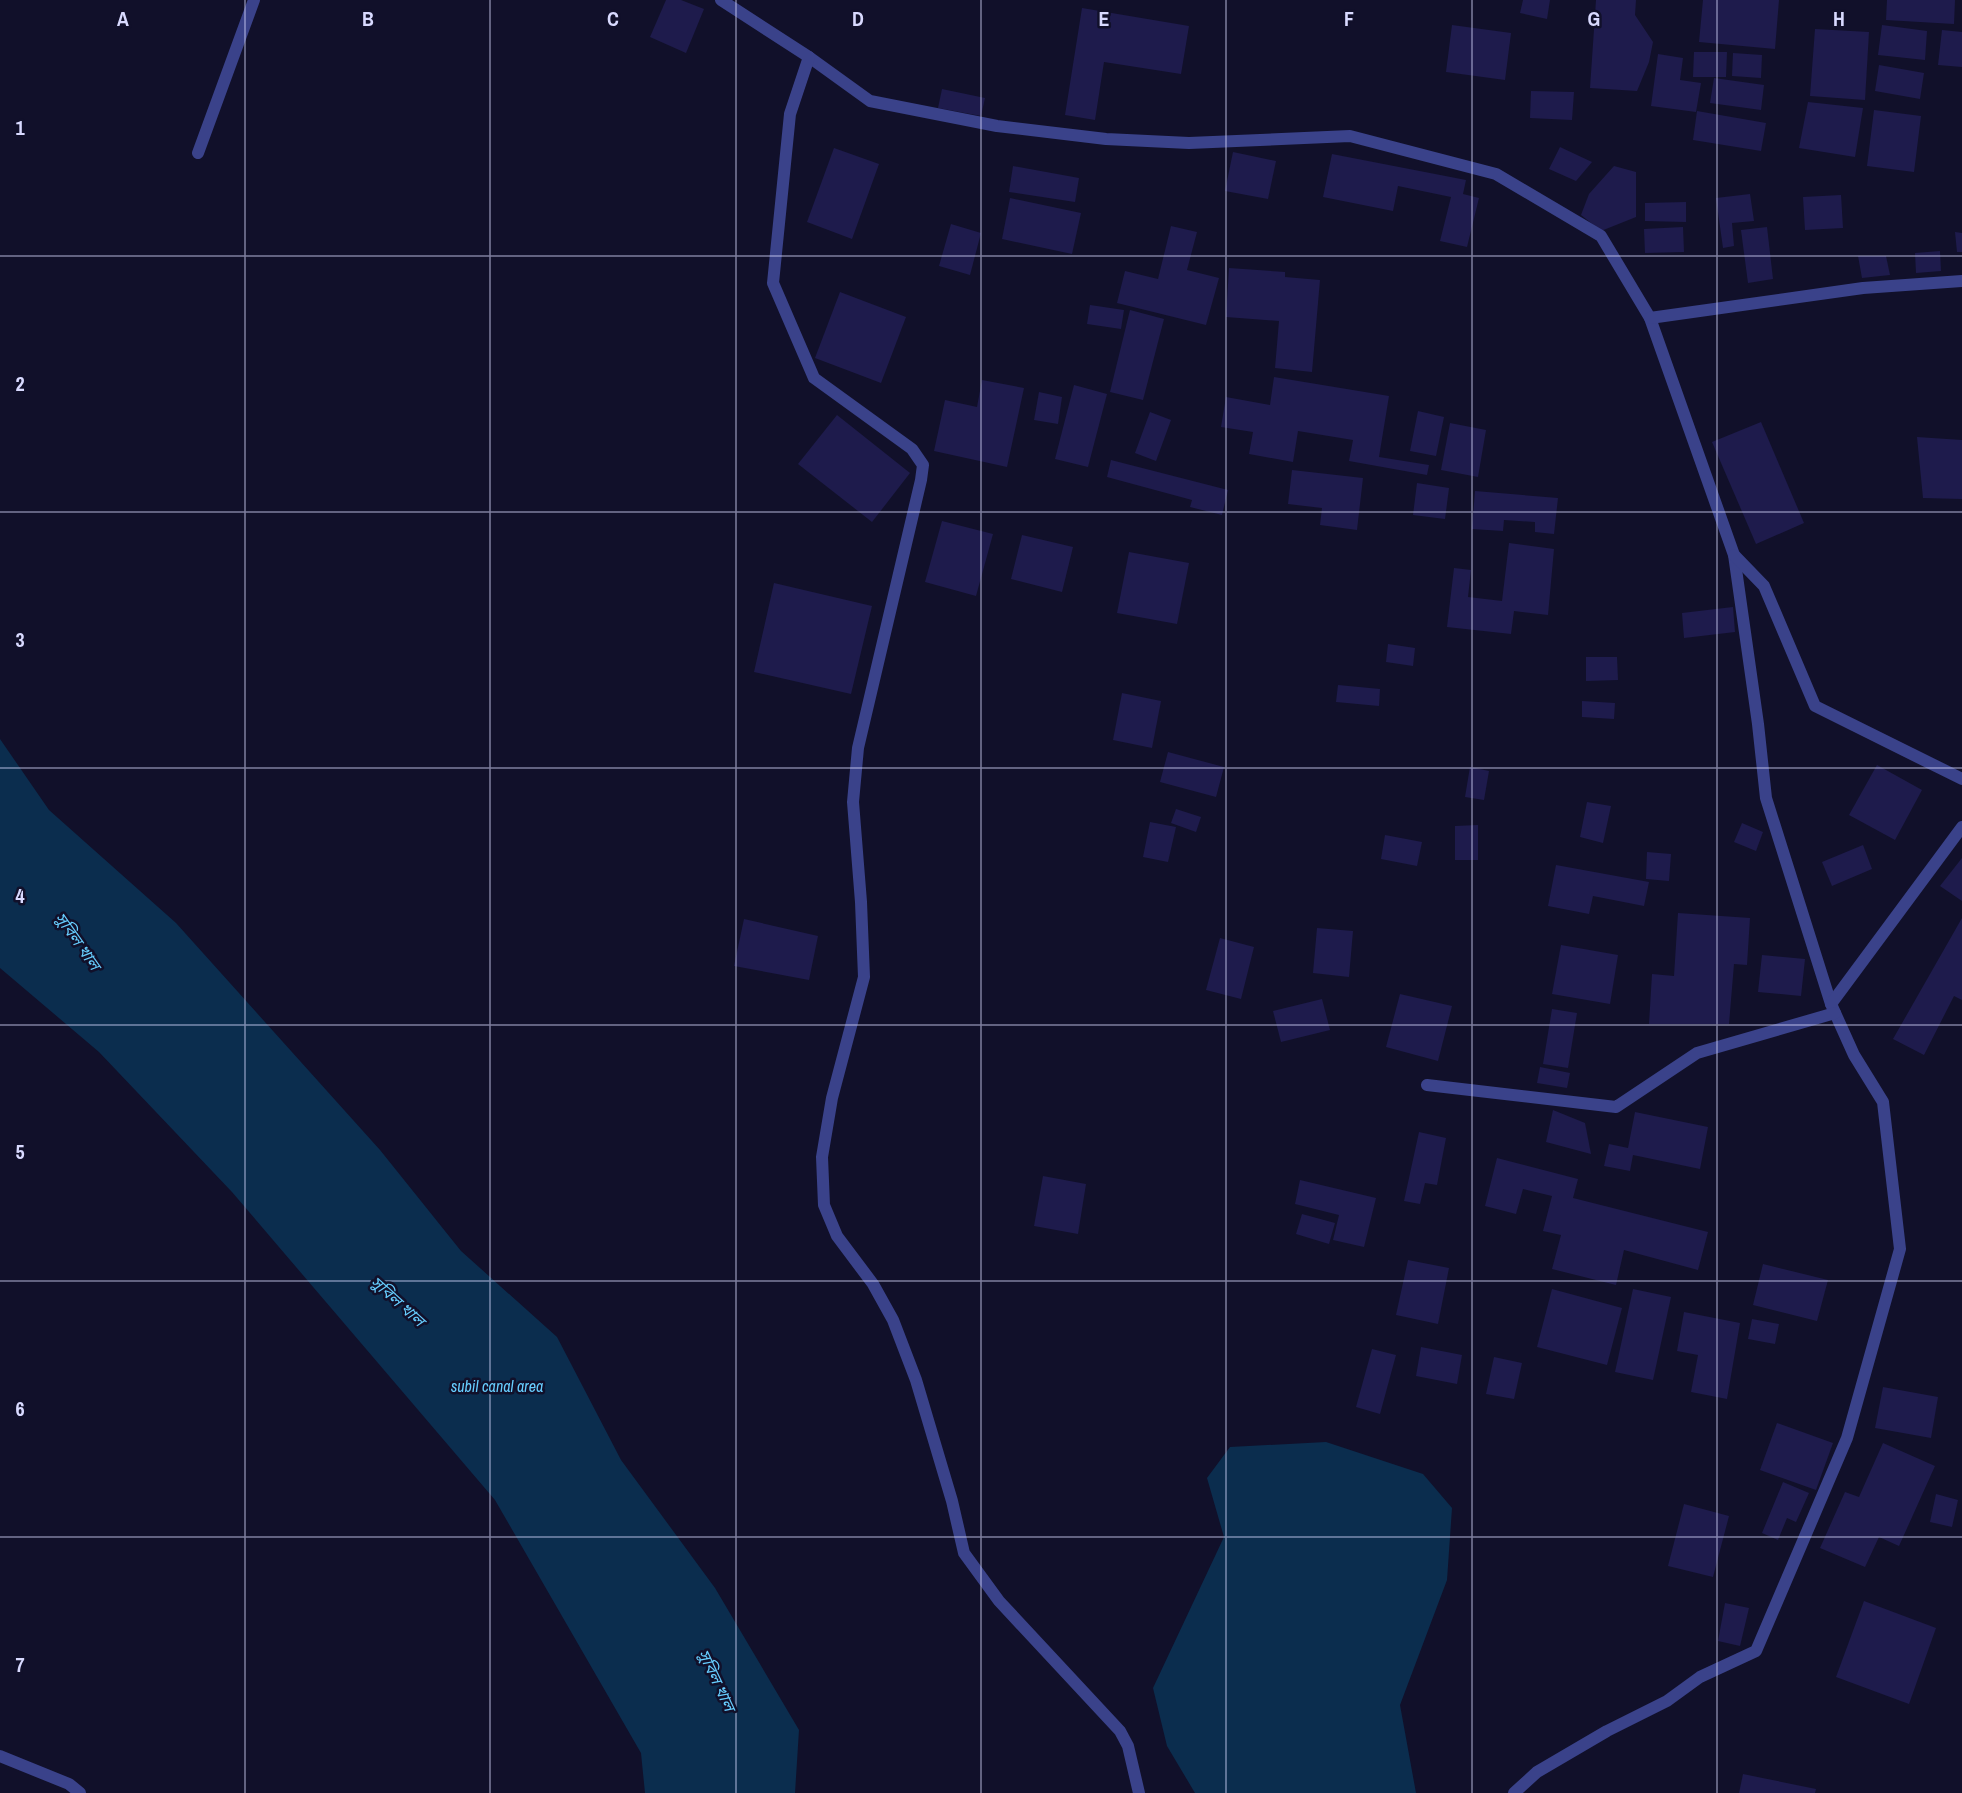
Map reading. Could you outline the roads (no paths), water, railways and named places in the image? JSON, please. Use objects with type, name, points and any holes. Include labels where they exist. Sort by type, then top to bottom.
[{"type":"street","points":[[198,153],[254,0]]},
{"type":"street","points":[[721,0],[809,57],[870,101],[998,126],[1106,139],[1189,143],[1350,136],[1497,174],[1602,236],[1650,318],[1734,555],[1766,798],[1833,1008],[1854,1055],[1882,1102],[1900,1249],[1847,1438],[1756,1651],[1700,1677],[1667,1701],[1607,1731],[1537,1772],[1514,1793]]},
{"type":"street","points":[[809,57],[790,114],[773,283],[814,378],[912,449],[923,465],[919,491],[858,748],[853,802],[864,978],[832,1098],[822,1157],[824,1205],[837,1236],[873,1284],[893,1320],[916,1380],[952,1501],[964,1553],[999,1601],[1120,1731],[1128,1746],[1139,1793]]},
{"type":"street","points":[[1650,318],[1863,288],[1962,281]]},
{"type":"street","points":[[1734,555],[1764,586],[1815,705],[1962,779]]},
{"type":"street","points":[[1427,1085],[1616,1107],[1697,1053],[1833,1008],[1962,827]]},
{"type":"street","points":[[0,1756],[69,1784],[80,1793]]},
{"type":"water","name":"subil canal area","points":[[0,739],[49,810],[176,923],[380,1150],[461,1251],[557,1337],[621,1460],[715,1588],[799,1730],[795,1793],[645,1793],[641,1753],[495,1500],[232,1192],[99,1052],[0,968]]},
{"type":"water","points":[[1326,1442],[1423,1474],[1452,1508],[1447,1580],[1400,1705],[1416,1793],[1195,1793],[1167,1746],[1153,1688],[1224,1537],[1207,1478],[1230,1447]]},
{"type":"water label","name":"সুবিল খাল","points":[[78,941]]},
{"type":"water label","name":"সুবিল খাল","points":[[398,1301]]},
{"type":"water label","name":"সুবিল খাল","points":[[717,1680]]}]
